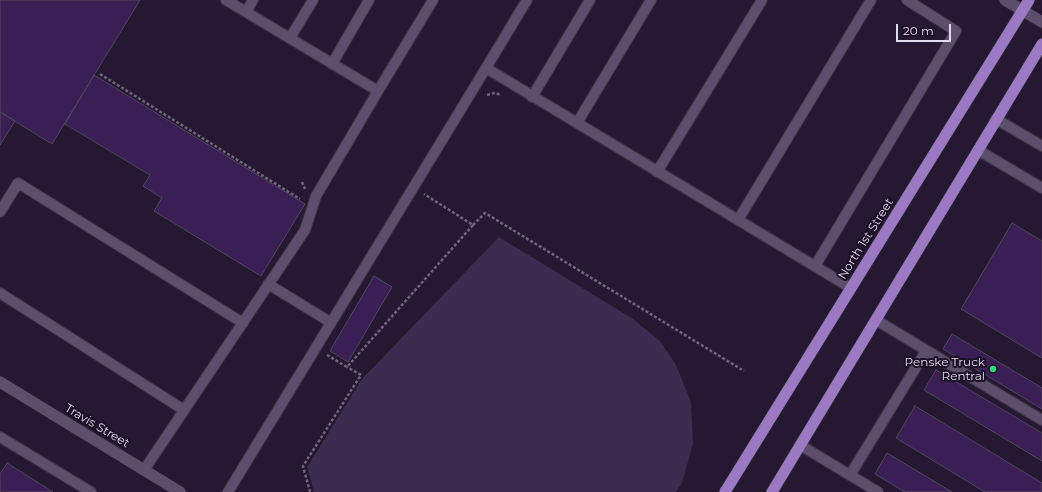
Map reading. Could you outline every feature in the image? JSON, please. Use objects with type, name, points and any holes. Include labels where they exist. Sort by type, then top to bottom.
[{"type":"main road","name":"North 1st Street","points":[[725,492],[1029,0]]},
{"type":"main road","points":[[772,492],[1042,44]]},
{"type":"street","points":[[1005,0],[1042,22]]},
{"type":"street","name":"Travis Street","points":[[0,382],[180,492]]},
{"type":"lane","points":[[226,0],[378,91]]},
{"type":"lane","points":[[246,12],[253,0]]},
{"type":"lane","points":[[290,38],[313,0]]},
{"type":"lane","points":[[332,64],[369,0]]},
{"type":"lane","points":[[144,470],[305,230],[316,196],[433,0]]},
{"type":"lane","points":[[228,492],[527,0]]},
{"type":"lane","points":[[532,97],[590,0]]},
{"type":"lane","points":[[577,124],[651,0]]},
{"type":"lane","points":[[657,172],[762,0]]},
{"type":"lane","points":[[738,220],[871,0]]},
{"type":"lane","points":[[815,266],[956,31],[907,0]]},
{"type":"lane","points":[[486,68],[851,288]]},
{"type":"lane","points":[[996,119],[1042,146]]},
{"type":"lane","points":[[978,150],[1042,188]]},
{"type":"lane","points":[[0,212],[18,184],[243,323]]},
{"type":"lane","points":[[268,284],[330,322]]},
{"type":"lane","points":[[0,293],[184,410]]},
{"type":"lane","points":[[876,320],[1042,420]]},
{"type":"lane","points":[[850,475],[926,350]]},
{"type":"lane","points":[[0,437],[91,492]]},
{"type":"lane","points":[[800,445],[878,492]]},
{"type":"path","points":[[100,74],[302,200]]},
{"type":"path","points":[[483,98],[495,93],[504,96]]},
{"type":"path","points":[[422,193],[474,225]]},
{"type":"path","points":[[347,367],[485,213],[744,371]]},
{"type":"path","points":[[310,492],[303,466],[361,375],[328,354],[324,361]]},
{"type":"shaded area","points":[[499,237],[633,319],[660,341],[676,365],[691,402],[693,444],[682,483],[676,492],[314,492],[307,467],[362,379]]},
{"type":"building","points":[[0,0],[140,0],[52,144],[0,112]]},
{"type":"building","points":[[94,75],[305,204],[261,276],[154,211],[162,198],[143,186],[150,175],[65,124]]},
{"type":"building","points":[[0,112],[15,121],[0,145]]},
{"type":"building","points":[[1012,223],[1042,241],[1042,358],[961,309]]},
{"type":"building","points":[[374,276],[392,287],[348,362],[330,351]]},
{"type":"building","name":"Penske Truck Rentral","points":[[952,334],[1042,388],[1042,409],[943,349]]},
{"type":"building","points":[[936,370],[1042,433],[1042,461],[924,390]]},
{"type":"building","points":[[915,406],[1042,483],[1042,492],[985,492],[896,438]]},
{"type":"building","points":[[887,453],[952,492],[905,492],[875,474]]},
{"type":"building","points":[[7,463],[53,492],[0,492],[0,474]]},
{"type":"place","name":"Penske Truck Rentral","points":[[993,369]]}]
